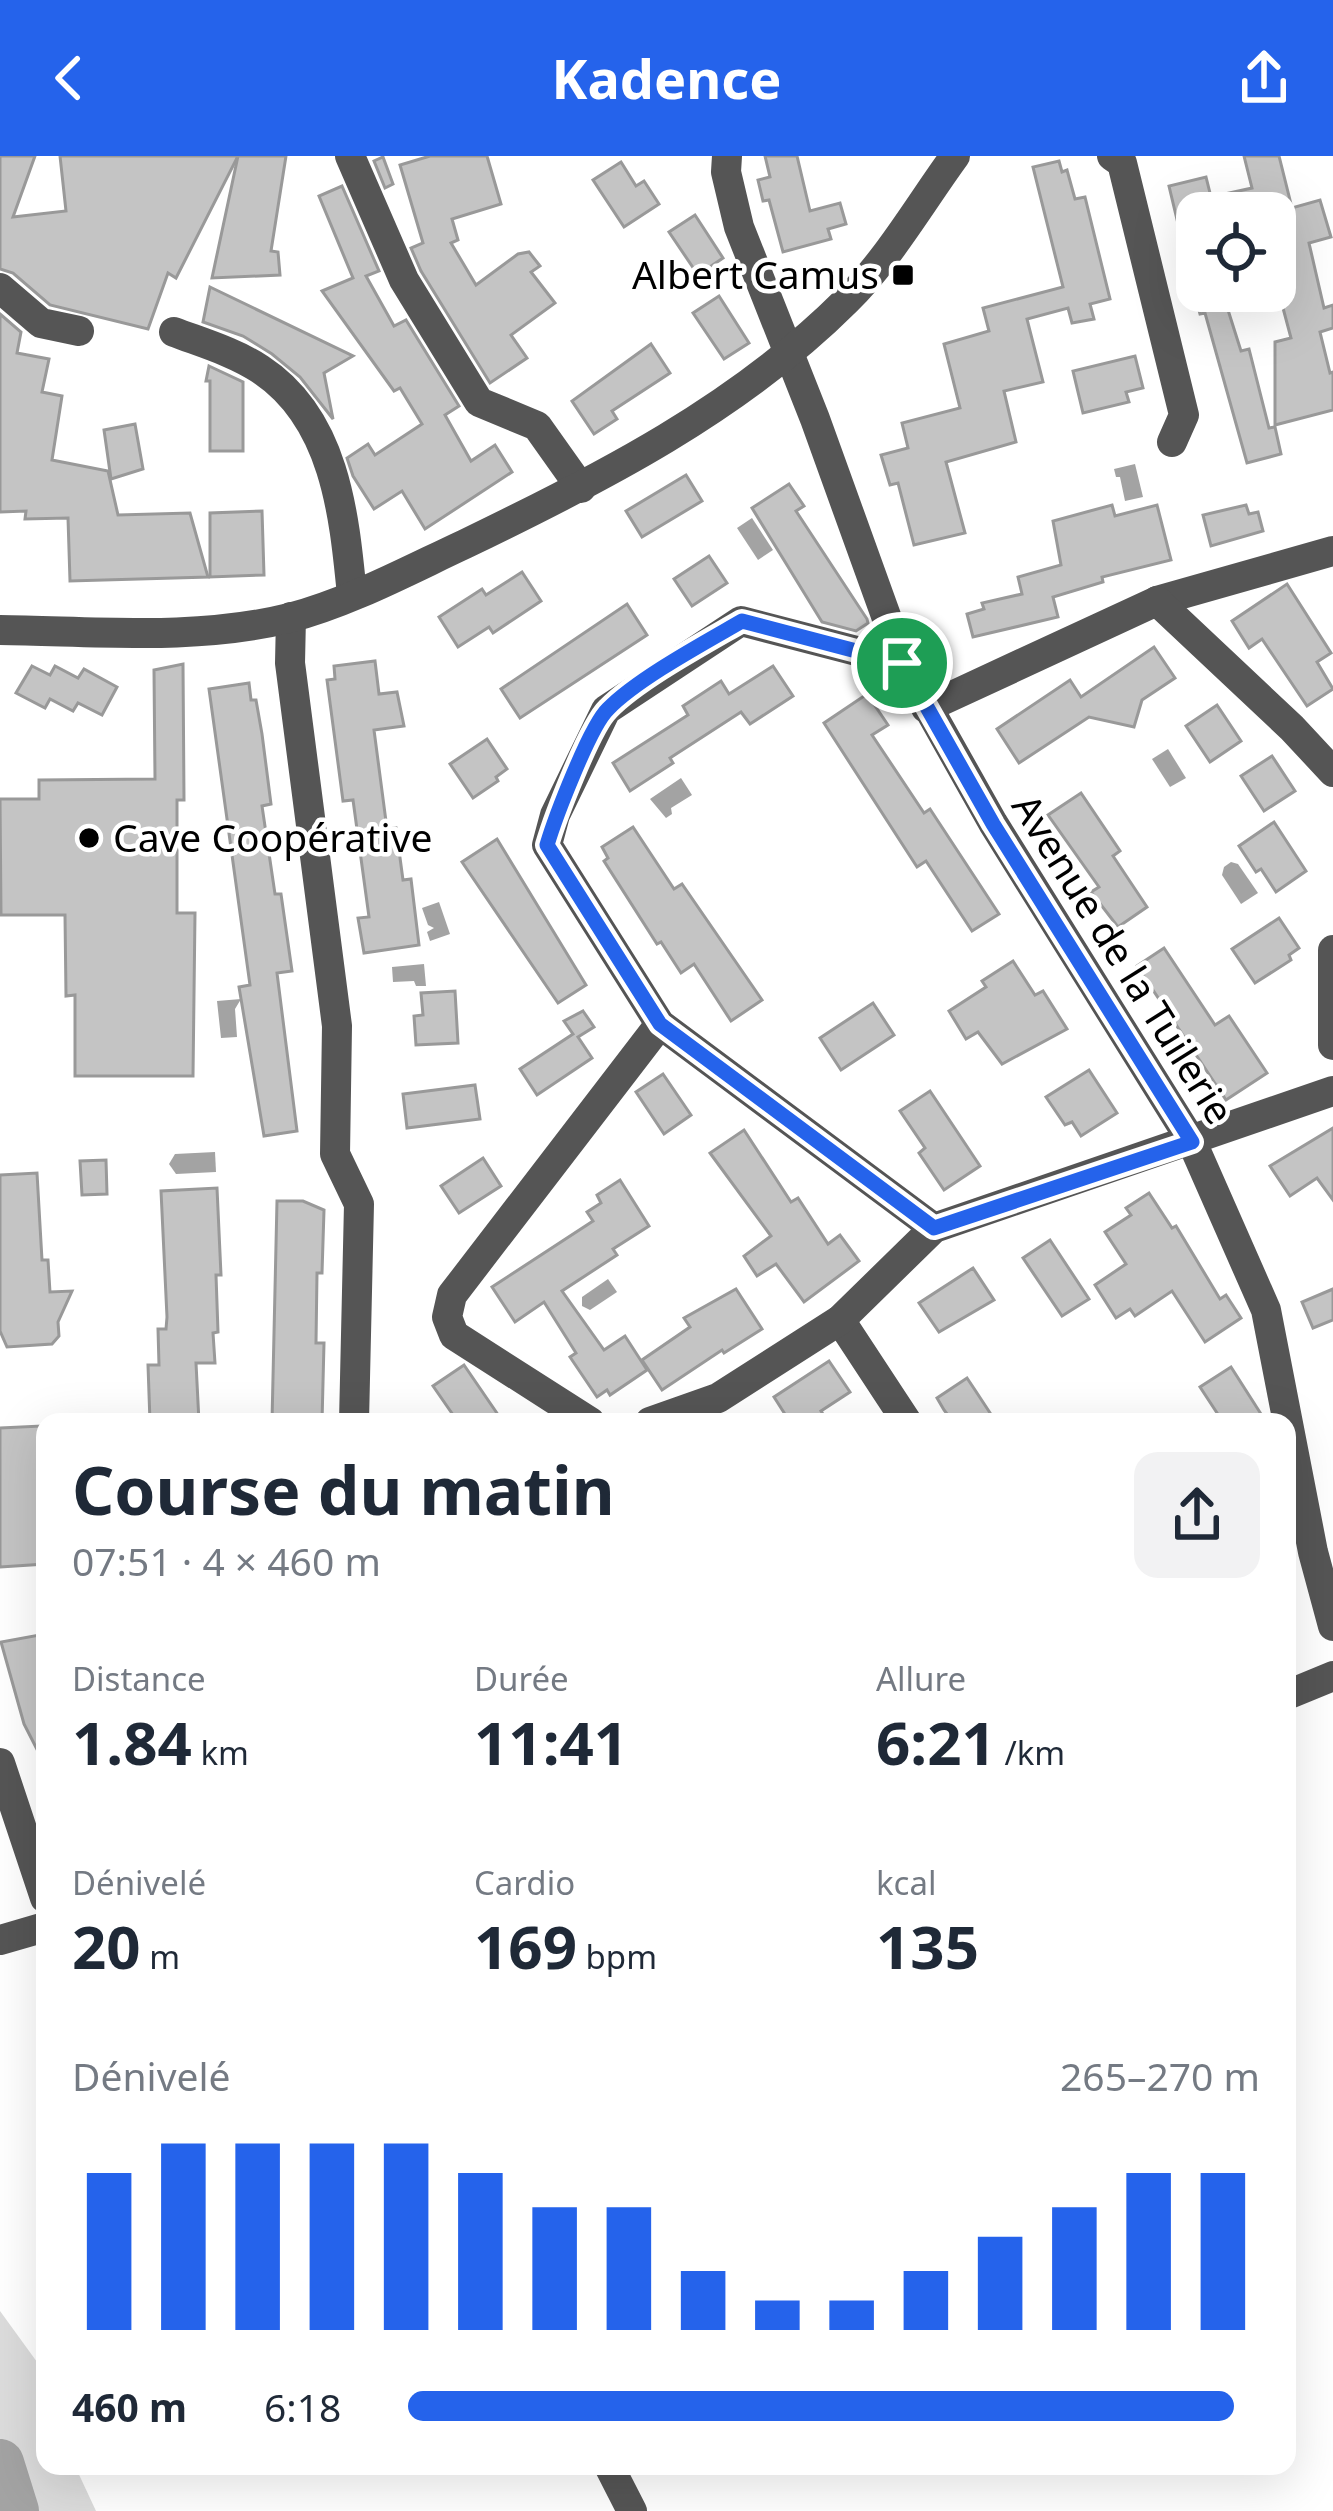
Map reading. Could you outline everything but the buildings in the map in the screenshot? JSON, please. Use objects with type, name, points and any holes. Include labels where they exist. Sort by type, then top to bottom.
[{"type":"street","points":[[350,156],[404,280],[479,402],[537,426],[580,488]]},
{"type":"street","points":[[0,630],[166,632],[291,617],[352,595],[580,488],[706,412],[789,351],[856,290],[955,156]]},
{"type":"street","points":[[1112,156],[1122,163],[1184,415],[1172,442]]},
{"type":"street","name":"Avenue de la Tuilerie","points":[[727,164],[739,227],[902,663],[1192,1142],[1266,1310],[1285,1413]]},
{"type":"street","points":[[0,288],[41,323],[79,331]]},
{"type":"street","points":[[174,332],[229,352],[263,371],[321,435],[334,478],[352,595]]},
{"type":"street","points":[[926,708],[1157,601],[1333,551]]},
{"type":"street","points":[[1157,601],[1333,772]]},
{"type":"street","points":[[291,617],[290,663],[337,1025],[335,1154],[359,1204],[354,1413]]},
{"type":"street","points":[[902,663],[742,621],[606,710],[556,814],[547,845],[660,1024],[934,1228]]},
{"type":"street","points":[[1333,950],[1333,1045]]},
{"type":"street","points":[[576,1413],[454,1335],[447,1317],[452,1295],[660,1024]]},
{"type":"street","points":[[677,1413],[718,1399],[841,1320],[934,1228],[1333,1091]]},
{"type":"street","points":[[841,1320],[901,1413]]},
{"type":"street","name":"Avenue de la Tuilerie","points":[[1296,1470],[1311,1550],[1333,1626]]},
{"type":"street","points":[[1296,1691],[1333,1676]]},
{"type":"street","points":[[0,1763],[36,1871]]},
{"type":"street","points":[[0,1940],[36,1930]]},
{"type":"street","points":[[614,2475],[632,2511]]},
{"type":"shaded area","points":[[1135,464],[1143,497],[1125,501],[1114,469]]},
{"type":"shaded area","points":[[752,518],[773,550],[758,560],[737,528]]},
{"type":"shaded area","points":[[1168,749],[1186,778],[1170,787],[1152,759]]},
{"type":"shaded area","points":[[681,778],[692,795],[671,808],[666,818],[650,799]]},
{"type":"shaded area","points":[[1231,862],[1238,864],[1258,893],[1241,904],[1222,875]]},
{"type":"shaded area","points":[[439,902],[450,934],[430,941],[427,932],[434,928],[428,925],[422,908]]},
{"type":"shaded area","points":[[424,964],[426,986],[393,982],[392,967]]},
{"type":"shaded area","points":[[241,999],[235,1009],[237,1037],[221,1038],[217,1001]]},
{"type":"shaded area","points":[[215,1152],[216,1172],[176,1174],[169,1164],[175,1154]]},
{"type":"shaded area","points":[[608,1279],[617,1292],[590,1310],[582,1306],[582,1297]]},
{"type":"shaded area","points":[[0,2311],[36,2361],[36,2475],[79,2475],[96,2511],[0,2511]]},
{"type":"waterway","points":[[0,2463],[15,2511]]},
{"type":"place","name":"Albert Camus","points":[[903,275]]},
{"type":"place","name":"Cave Coopérative","points":[[89,838]]},
{"type":"route","points":[[742,621],[902,663],[993,824],[1192,1142],[934,1228],[660,1024],[547,845],[556,814],[606,710],[742,621]]}]
